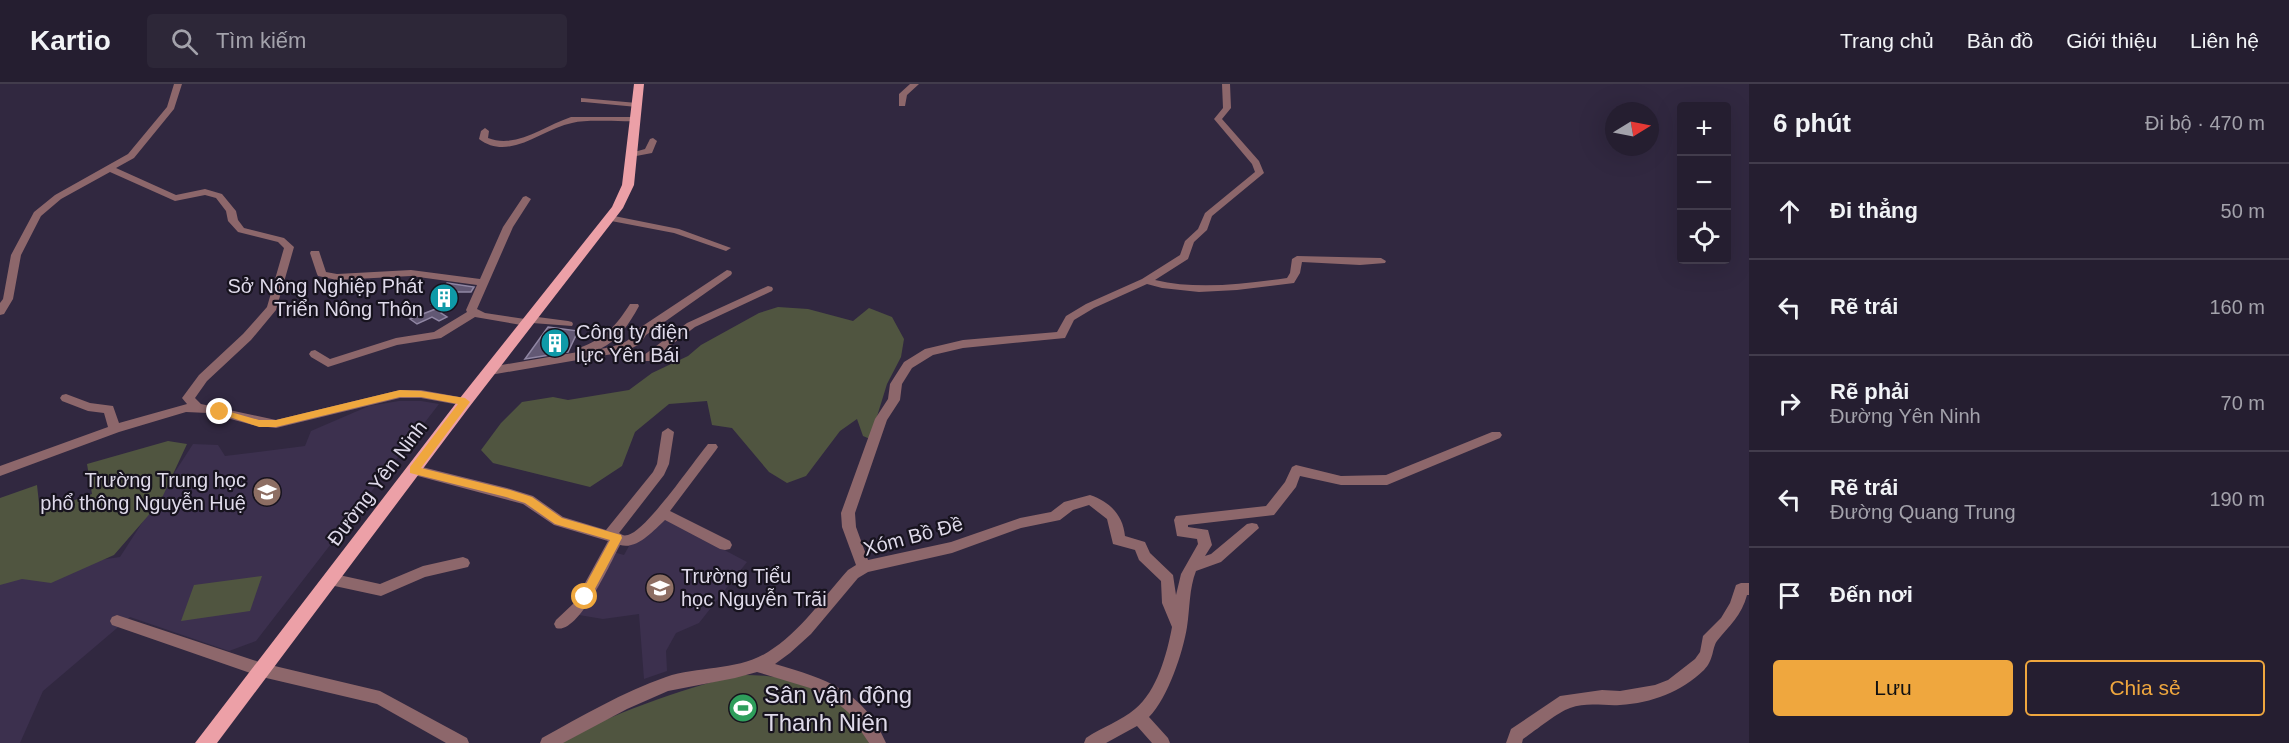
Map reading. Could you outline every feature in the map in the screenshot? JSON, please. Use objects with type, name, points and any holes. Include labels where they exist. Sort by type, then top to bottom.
[{"type":"main road","name":"Đường Yên Ninh","points":[[205,743],[465,402],[609,218],[628,186],[639,84]]},
{"type":"street","points":[[0,312],[8,299],[16,255],[37,214],[58,197],[131,156],[171,107],[178,84]]},
{"type":"street","points":[[902,104],[903,94],[915,84]]},
{"type":"street","points":[[864,567],[849,527],[848,513],[881,419],[894,400],[897,384],[908,365],[929,352],[963,344],[1061,335],[1070,318],[1090,306],[1146,281],[1184,256],[1190,241],[1202,230],[1208,215],[1260,173],[1256,163],[1218,119],[1227,108],[1226,84]]},
{"type":"street","points":[[584,100],[636,112]]},
{"type":"street","points":[[485,130],[483,139],[508,144],[571,120],[636,112]]},
{"type":"street","points":[[631,154],[649,151],[653,141]]},
{"type":"street","points":[[111,169],[175,198],[205,192],[219,196],[231,211],[232,221],[241,230],[281,240],[289,247],[272,308],[193,392],[188,400],[197,407]]},
{"type":"street","points":[[473,313],[471,307],[508,227],[526,199]]},
{"type":"street","points":[[609,218],[676,231],[726,248]]},
{"type":"street","points":[[315,253],[322,274],[337,277],[411,273],[483,283]]},
{"type":"street","points":[[1146,281],[1163,286],[1258,286],[1290,281],[1295,273],[1297,259],[1318,257],[1381,261]]},
{"type":"street","points":[[490,371],[620,349],[636,341],[646,330],[727,273]]},
{"type":"street","points":[[646,358],[691,325],[768,289]]},
{"type":"street","points":[[543,362],[587,350],[615,336],[622,330],[634,306]]},
{"type":"street","points":[[315,354],[328,363],[396,342],[437,335],[473,313],[568,324]]},
{"type":"street","points":[[646,330],[668,341]]},
{"type":"street","points":[[0,471],[115,429],[177,410],[197,407],[259,423],[276,424],[400,394],[421,394],[465,402]]},
{"type":"street","points":[[66,398],[88,407],[109,409],[115,429]]},
{"type":"street","points":[[561,624],[579,607],[613,537],[658,474],[664,459],[668,432]]},
{"type":"street","points":[[1092,743],[1138,716],[1148,707],[1159,687],[1180,628],[1184,581],[1205,545],[1203,534],[1182,532],[1181,520],[1207,519],[1243,510],[1269,512],[1291,484],[1296,470],[1317,478],[1368,483],[1387,480],[1496,435]]},
{"type":"street","points":[[414,470],[507,493],[528,500],[559,521],[613,537],[632,539],[658,517],[712,447]]},
{"type":"street","name":"Xóm Bồ Đề","points":[[548,743],[637,696],[668,684],[757,665],[783,650],[853,574],[864,567],[952,547],[1020,523],[1055,516],[1070,506],[1090,500],[1106,510],[1117,521],[1118,540],[1140,546],[1143,556],[1168,579],[1169,603],[1180,628]]},
{"type":"street","points":[[658,517],[671,516],[725,544]]},
{"type":"street","points":[[1191,567],[1216,558],[1252,528]]},
{"type":"street","points":[[330,579],[381,590],[423,572],[463,563]]},
{"type":"street","points":[[1514,743],[1517,734],[1566,701],[1602,697],[1620,698],[1656,692],[1673,685],[1700,664],[1707,653],[1708,641],[1726,622],[1737,605],[1741,588],[1749,589]]},
{"type":"street","points":[[117,621],[262,670],[380,698],[461,743]]},
{"type":"street","points":[[757,665],[830,687],[856,708],[878,743]]},
{"type":"street","points":[[1138,716],[1162,743]]},
{"type":"shaded area","name":"Trường Trung học phổ thông Nguyễn Huệ","points":[[399,401],[439,404],[256,641],[229,651],[130,617],[43,691],[20,743],[0,743],[0,575],[120,557],[193,444],[218,445],[225,456],[305,446],[311,431],[369,406]]},
{"type":"shaded area","name":"Trường Tiểu học Nguyễn Trãi","points":[[664,518],[747,562],[699,623],[676,633],[666,651],[667,671],[644,679],[639,614],[603,619],[579,615],[613,552],[624,555],[629,546]]},
{"type":"green space","points":[[778,307],[808,309],[853,321],[869,308],[892,317],[904,339],[901,357],[887,384],[870,439],[863,436],[857,419],[840,431],[806,476],[787,483],[769,472],[732,428],[712,425],[707,401],[669,404],[635,432],[622,466],[590,487],[493,463],[481,450],[501,423],[522,402],[553,397],[568,400],[629,390],[652,373],[688,356],[701,345],[759,313]]},
{"type":"green space","points":[[168,441],[187,444],[160,502],[114,555],[51,583],[22,579],[0,585],[0,498],[37,485],[40,512],[92,494],[87,464]]},
{"type":"green space","points":[[262,576],[250,611],[181,621],[194,585]]},
{"type":"green space","name":"Sân vận động Thanh Niên","points":[[739,675],[787,679],[818,689],[845,707],[860,724],[869,743],[557,743],[598,723],[646,704],[694,687]]},
{"type":"building","name":"Sở Nông Nghiệp Phát Triển Nông Thôn","points":[[447,283],[474,287],[471,292],[457,292],[441,313],[447,317],[439,321],[432,317],[417,324],[410,319],[438,308],[431,304]]},
{"type":"building","name":"Công ty điện lực Yên Bái","points":[[548,327],[578,331],[568,352],[525,359]]},
{"type":"place","name":"Sở Nông Nghiệp Phát Triển Nông Thôn","points":[[444,298]]},
{"type":"place","name":"Công ty điện lực Yên Bái","points":[[555,343]]},
{"type":"place","name":"Trường Trung học phổ thông Nguyễn Huệ","points":[[267,492]]},
{"type":"place","name":"Trường Tiểu học Nguyễn Trãi","points":[[660,588]]},
{"type":"place","name":"Sân vận động Thanh Niên","points":[[743,708]]},
{"type":"route","points":[[220,412],[248,421],[276,424],[295,421],[383,396],[400,394],[421,394],[465,402],[414,470],[528,500],[559,521],[617,538],[585,597]]}]
